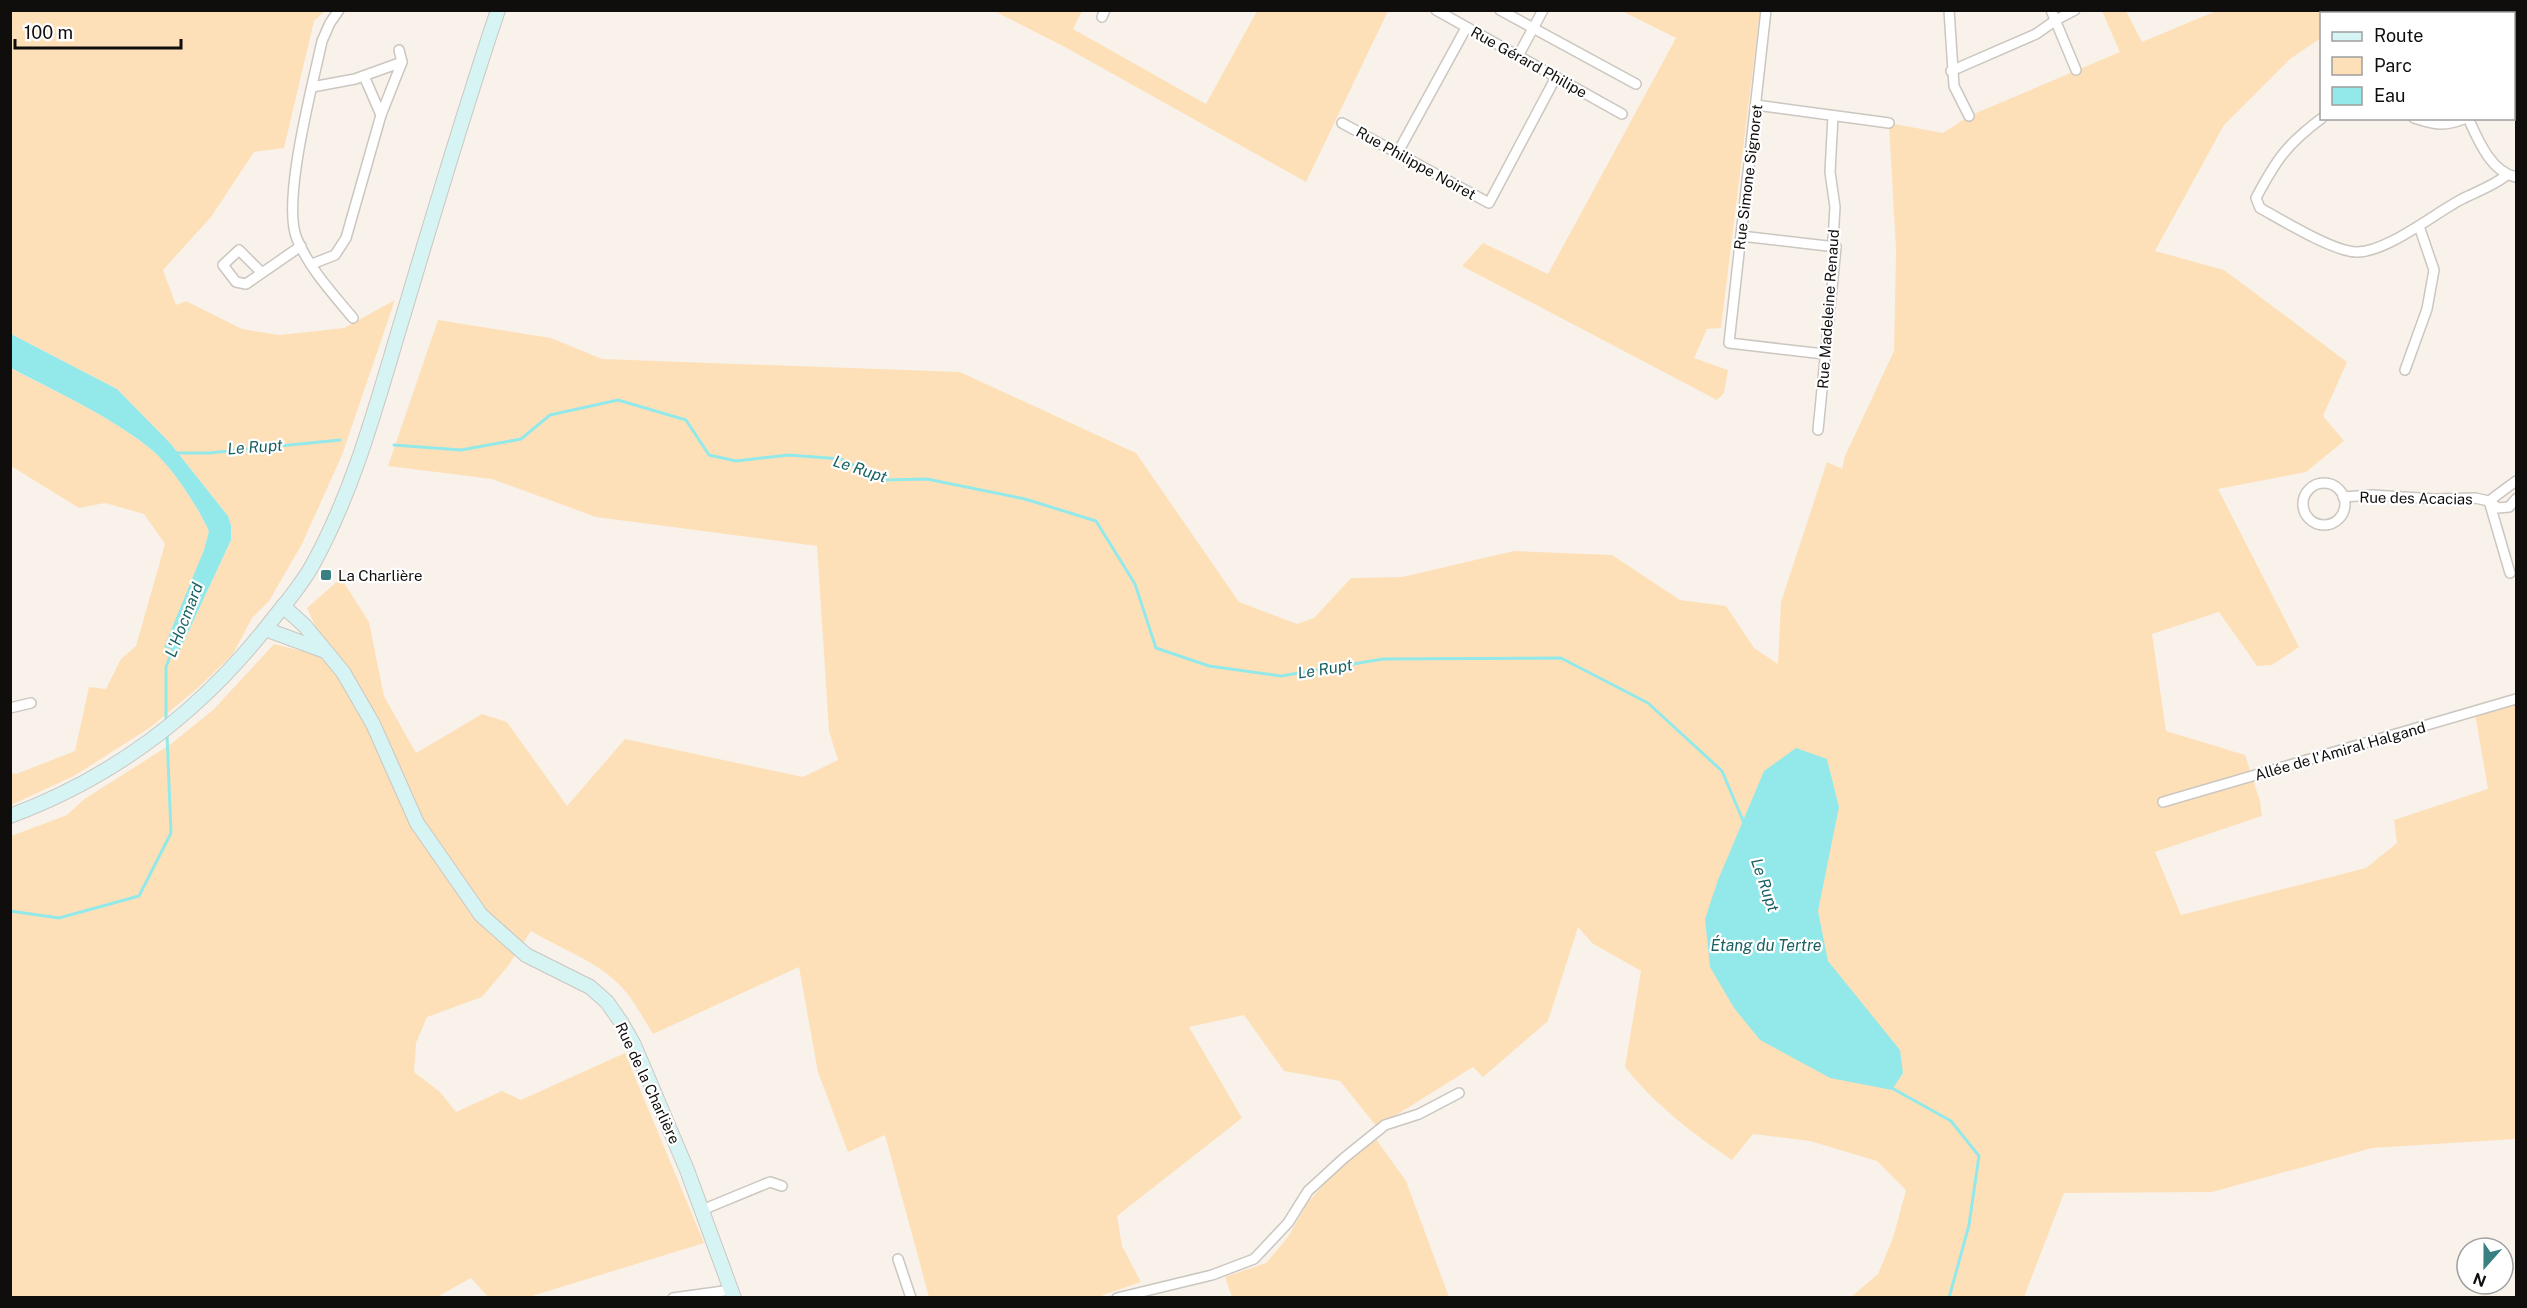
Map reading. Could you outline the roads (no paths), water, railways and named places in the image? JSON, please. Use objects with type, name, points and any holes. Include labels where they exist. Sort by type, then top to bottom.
[{"type":"main road","points":[[10,816],[65,792],[123,760],[170,727],[217,684],[284,606],[312,567],[354,473],[468,100],[498,10]]},
{"type":"main road","name":"Rue de la Charlière","points":[[284,606],[305,626],[343,672],[373,724],[417,823],[481,915],[526,955],[591,987],[621,1022],[638,1055],[702,1210],[732,1294]]},
{"type":"main road","name":"Rue de la Charlière","points":[[265,629],[324,650]]},
{"type":"street","points":[[339,10],[322,40],[294,178],[292,212],[297,238],[301,246],[353,318]]},
{"type":"street","name":"Rue Gérard Philipe","points":[[1436,10],[1622,114]]},
{"type":"street","points":[[1500,10],[1636,84]]},
{"type":"street","points":[[1518,56],[1543,10]]},
{"type":"street","name":"Rue Simone Signoret","points":[[1766,10],[1728,343],[1824,354]]},
{"type":"street","points":[[1949,10],[1953,86],[1969,116]]},
{"type":"street","points":[[1951,71],[2036,34],[2053,15],[2075,10]]},
{"type":"street","points":[[2053,15],[2076,70]]},
{"type":"street","points":[[1398,152],[1466,28]]},
{"type":"street","points":[[312,264],[335,255],[346,238],[381,115],[402,62],[399,50]]},
{"type":"street","points":[[312,87],[364,76],[402,62]]},
{"type":"street","points":[[364,76],[381,115]]},
{"type":"street","name":"Rue Philippe Noiret","points":[[1342,123],[1489,203],[1556,77]]},
{"type":"street","points":[[1756,105],[1889,123]]},
{"type":"street","name":"Rue Madeleine Renaud","points":[[1818,430],[1836,247],[1833,240],[1834,207],[1830,172],[1833,116]]},
{"type":"street","points":[[2320,120],[2292,141],[2275,161],[2256,198],[2260,208],[2340,249],[2355,252],[2379,247],[2419,226],[2463,198],[2512,176]]},
{"type":"street","points":[[2420,120],[2433,124],[2451,125],[2462,120]]},
{"type":"street","points":[[2468,120],[2495,165],[2512,176]]},
{"type":"street","points":[[2405,370],[2427,309],[2434,270],[2419,226]]},
{"type":"street","points":[[1741,236],[1836,247]]},
{"type":"street","points":[[262,273],[301,246]]},
{"type":"street","name":"Rue des Acacias","points":[[2489,501],[2517,481]]},
{"type":"street","name":"Rue des Acacias","points":[[2322,483],[2335,486],[2343,497],[2343,511],[2335,521],[2329,524],[2316,523],[2305,514],[2303,501],[2305,494],[2315,485],[2322,483]]},
{"type":"street","name":"Rue des Acacias","points":[[2343,497],[2372,495],[2436,499],[2475,498],[2489,501],[2498,508],[2509,507],[2517,499]]},
{"type":"street","name":"Rue des Acacias","points":[[2489,501],[2510,573]]},
{"type":"street","name":"Allée de l'Amiral Halgand","points":[[2163,802],[2517,699]]},
{"type":"street","points":[[10,708],[31,704]]},
{"type":"street","points":[[1117,1298],[1212,1275],[1254,1259],[1288,1222],[1308,1191],[1344,1158],[1385,1125],[1419,1114],[1459,1092]]},
{"type":"street","points":[[702,1210],[770,1182],[782,1186]]},
{"type":"street","points":[[898,1258],[911,1298]]},
{"type":"street","points":[[673,1298],[732,1294]]},
{"type":"water","points":[[11,334],[117,389],[170,443],[228,516],[231,525],[231,540],[179,652],[164,647],[204,550],[209,531],[204,520],[174,474],[147,446],[98,414],[11,368]]},
{"type":"water","name":"Étang du Tertre","points":[[1796,748],[1827,759],[1839,807],[1818,911],[1828,961],[1900,1050],[1903,1073],[1892,1090],[1830,1078],[1760,1040],[1734,1008],[1710,967],[1705,919],[1718,880],[1764,771]]},
{"type":"waterway","name":"Le Rupt","points":[[394,445],[461,450],[521,439],[550,415],[618,400],[686,420],[709,455],[736,461],[789,455],[841,459],[885,480],[927,479],[1025,499],[1096,521],[1135,584],[1156,648],[1209,666],[1281,676],[1383,659],[1561,658],[1648,703],[1722,771],[1744,823]]},
{"type":"waterway","name":"Le Rupt","points":[[176,453],[209,453],[340,440]]},
{"type":"waterway","name":"L'Hocmard","points":[[166,722],[166,667],[174,646]]},
{"type":"waterway","name":"L'Hocmard","points":[[10,911],[59,918],[139,896],[171,833],[167,734]]},
{"type":"waterway","name":"Le Rupt","points":[[1890,1087],[1951,1121],[1979,1156],[1969,1225],[1949,1298]]},
{"type":"place","name":"La Charlière","points":[[326,575]]}]
